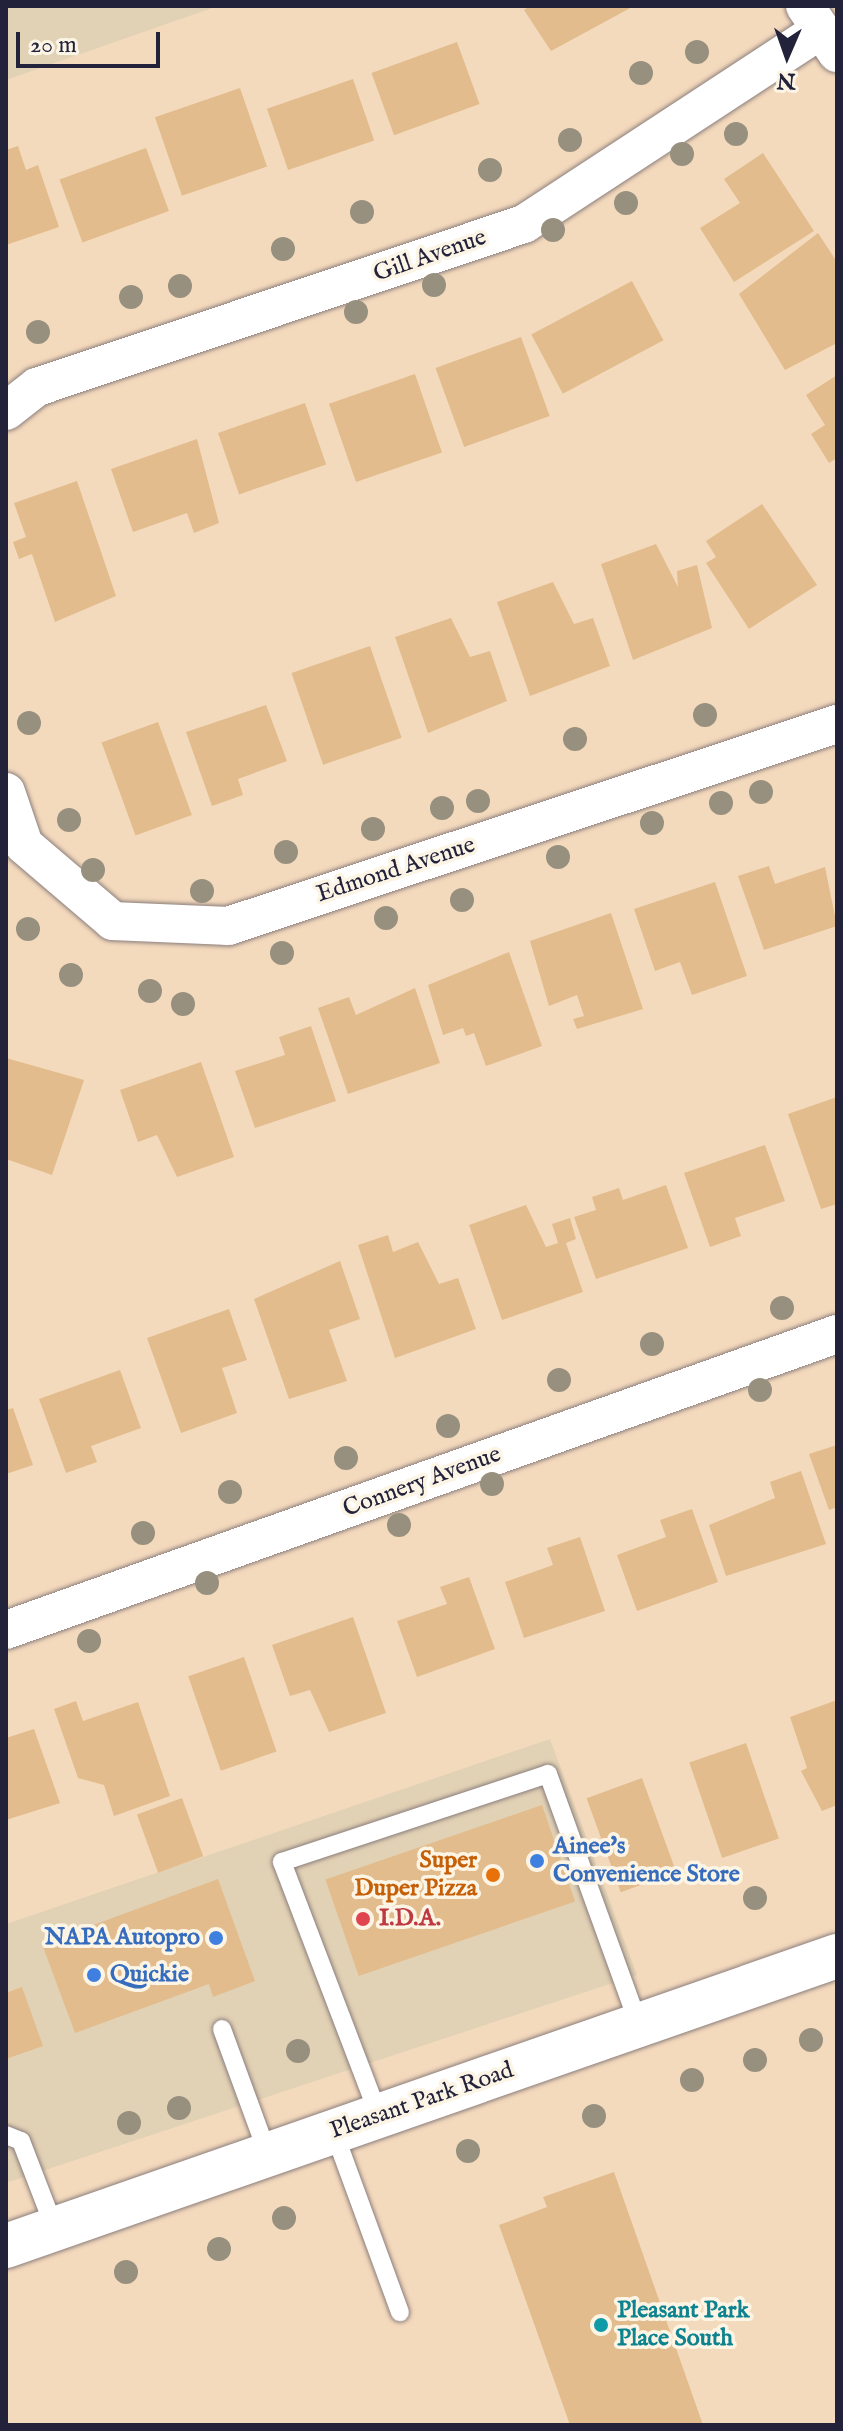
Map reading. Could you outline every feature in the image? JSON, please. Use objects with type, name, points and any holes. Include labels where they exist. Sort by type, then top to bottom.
[{"type":"street","name":"Gill Avenue","points":[[6,411],[37,387],[524,224],[821,30]]},
{"type":"street","name":"Edmond Avenue","points":[[6,792],[24,845],[113,921],[228,926],[837,724]]},
{"type":"street","name":"Connery Avenue","points":[[6,1630],[837,1334]]},
{"type":"street","name":"Pleasant Park Road","points":[[6,2246],[837,1956]]},
{"type":"lane","points":[[379,2116],[282,1862],[548,1774],[639,2025]]},
{"type":"lane","points":[[222,2029],[268,2155]]},
{"type":"lane","points":[[334,2132],[400,2312]]},
{"type":"lane","points":[[6,2135],[21,2141],[55,2229]]},
{"type":"shaded area","points":[[6,6],[218,6],[6,80]]},
{"type":"shaded area","points":[[550,1739],[637,1975],[6,2183],[6,1924]]},
{"type":"building","points":[[530,6],[634,6],[551,51],[524,10]]},
{"type":"building","points":[[457,42],[480,104],[394,135],[371,73]]},
{"type":"building","points":[[353,79],[374,140],[288,170],[267,109]]},
{"type":"building","points":[[240,88],[267,166],[182,196],[155,117]]},
{"type":"building","points":[[18,146],[26,170],[38,165],[59,227],[6,245],[6,150]]},
{"type":"building","points":[[146,148],[169,211],[82,242],[60,179]]},
{"type":"building","points":[[763,153],[814,231],[734,282],[700,228],[740,203],[724,179]]},
{"type":"building","points":[[818,233],[837,262],[837,343],[785,370],[739,294]]},
{"type":"building","points":[[632,281],[663,340],[563,394],[531,335]]},
{"type":"building","points":[[521,337],[550,416],[464,447],[435,368]]},
{"type":"building","points":[[415,374],[442,452],[356,482],[329,404]]},
{"type":"building","points":[[837,375],[837,458],[829,463],[811,434],[825,425],[806,395]]},
{"type":"building","points":[[305,403],[326,464],[239,494],[218,433]]},
{"type":"building","points":[[197,439],[219,523],[194,533],[187,513],[133,532],[111,469]]},
{"type":"building","points":[[77,481],[116,596],[55,622],[32,554],[19,559],[13,542],[26,537],[14,503]]},
{"type":"building","points":[[762,504],[817,585],[749,629],[706,563],[716,557],[706,541]]},
{"type":"building","points":[[656,544],[678,587],[677,571],[697,565],[712,628],[633,660],[601,564]]},
{"type":"building","points":[[553,582],[574,624],[593,618],[610,666],[530,696],[497,602]]},
{"type":"building","points":[[451,618],[470,657],[490,651],[507,701],[428,733],[395,637]]},
{"type":"building","points":[[370,646],[402,738],[323,765],[292,673]]},
{"type":"building","points":[[266,705],[287,761],[238,779],[243,795],[212,806],[186,732]]},
{"type":"building","points":[[158,722],[192,815],[135,836],[102,743]]},
{"type":"building","points":[[769,866],[775,884],[825,867],[837,926],[764,950],[738,876]]},
{"type":"building","points":[[715,882],[747,976],[692,995],[680,962],[655,971],[634,909]]},
{"type":"building","points":[[611,913],[643,1009],[577,1029],[573,1019],[584,1016],[577,995],[549,1006],[530,941]]},
{"type":"building","points":[[509,952],[542,1046],[486,1066],[474,1033],[466,1036],[463,1028],[443,1035],[428,985]]},
{"type":"building","points":[[415,988],[440,1063],[348,1094],[318,1008],[349,997],[356,1015]]},
{"type":"building","points":[[311,1026],[336,1101],[255,1128],[235,1071],[285,1055],[279,1037]]},
{"type":"building","points":[[6,1058],[84,1080],[52,1175],[6,1159]]},
{"type":"building","points":[[201,1062],[234,1157],[177,1177],[157,1135],[138,1142],[120,1090]]},
{"type":"building","points":[[837,1097],[837,1204],[821,1209],[788,1114]]},
{"type":"building","points":[[765,1145],[785,1201],[735,1218],[741,1236],[710,1247],[684,1173]]},
{"type":"building","points":[[666,1185],[688,1248],[596,1279],[574,1217],[596,1210],[592,1197],[619,1188],[623,1200]]},
{"type":"building","points":[[526,1205],[546,1247],[558,1243],[552,1224],[570,1218],[576,1239],[566,1243],[583,1292],[502,1320],[469,1225]]},
{"type":"building","points":[[388,1235],[393,1252],[418,1242],[439,1284],[458,1278],[476,1329],[395,1358],[358,1245]]},
{"type":"building","points":[[340,1261],[360,1319],[329,1330],[347,1381],[289,1399],[254,1299]]},
{"type":"building","points":[[229,1309],[247,1360],[222,1368],[237,1413],[181,1433],[147,1338]]},
{"type":"building","points":[[120,1370],[141,1428],[91,1446],[97,1462],[66,1473],[39,1399]]},
{"type":"building","points":[[13,1408],[33,1465],[6,1474],[6,1410]]},
{"type":"building","points":[[837,1445],[837,1507],[829,1510],[809,1454]]},
{"type":"building","points":[[801,1471],[826,1544],[726,1576],[709,1525],[775,1498],[770,1482]]},
{"type":"building","points":[[692,1509],[718,1582],[637,1611],[617,1555],[666,1537],[660,1520]]},
{"type":"building","points":[[580,1537],[605,1611],[524,1638],[505,1582],[553,1565],[547,1548]]},
{"type":"building","points":[[469,1577],[495,1649],[417,1677],[397,1621],[447,1604],[440,1587]]},
{"type":"building","points":[[353,1617],[386,1713],[329,1732],[310,1690],[290,1696],[272,1645]]},
{"type":"building","points":[[244,1657],[277,1752],[221,1771],[188,1676]]},
{"type":"building","points":[[837,1700],[837,1805],[822,1811],[801,1771],[807,1768],[790,1717]]},
{"type":"building","points":[[76,1701],[83,1721],[138,1702],[170,1796],[114,1816],[104,1785],[78,1778],[54,1709]]},
{"type":"building","points":[[34,1729],[60,1803],[6,1820],[6,1738]]},
{"type":"building","points":[[746,1743],[779,1838],[722,1858],[689,1763]]},
{"type":"building","points":[[642,1778],[676,1872],[621,1892],[587,1798]]},
{"type":"building","points":[[182,1798],[203,1856],[158,1873],[137,1814]]},
{"type":"building","points":[[542,1805],[575,1901],[359,1976],[325,1880]]},
{"type":"building","points":[[218,1879],[255,1981],[213,1997],[209,1984],[75,2033],[42,1944]]},
{"type":"building","points":[[22,1987],[43,2046],[6,2059],[6,1993]]},
{"type":"building","name":"Pleasant Park Place South","points":[[614,2172],[703,2425],[570,2425],[499,2225],[547,2207],[543,2197]]},
{"type":"place","name":"Ainee's Convenience Store","points":[[537,1861]]},
{"type":"place","name":"Super Duper Pizza","points":[[493,1875]]},
{"type":"place","name":"I.D.A.","points":[[363,1919]]},
{"type":"place","name":"NAPA Autopro","points":[[216,1938]]},
{"type":"place","name":"Quickie","points":[[94,1975]]},
{"type":"place","name":"Pleasant Park Place South","points":[[601,2325]]}]
